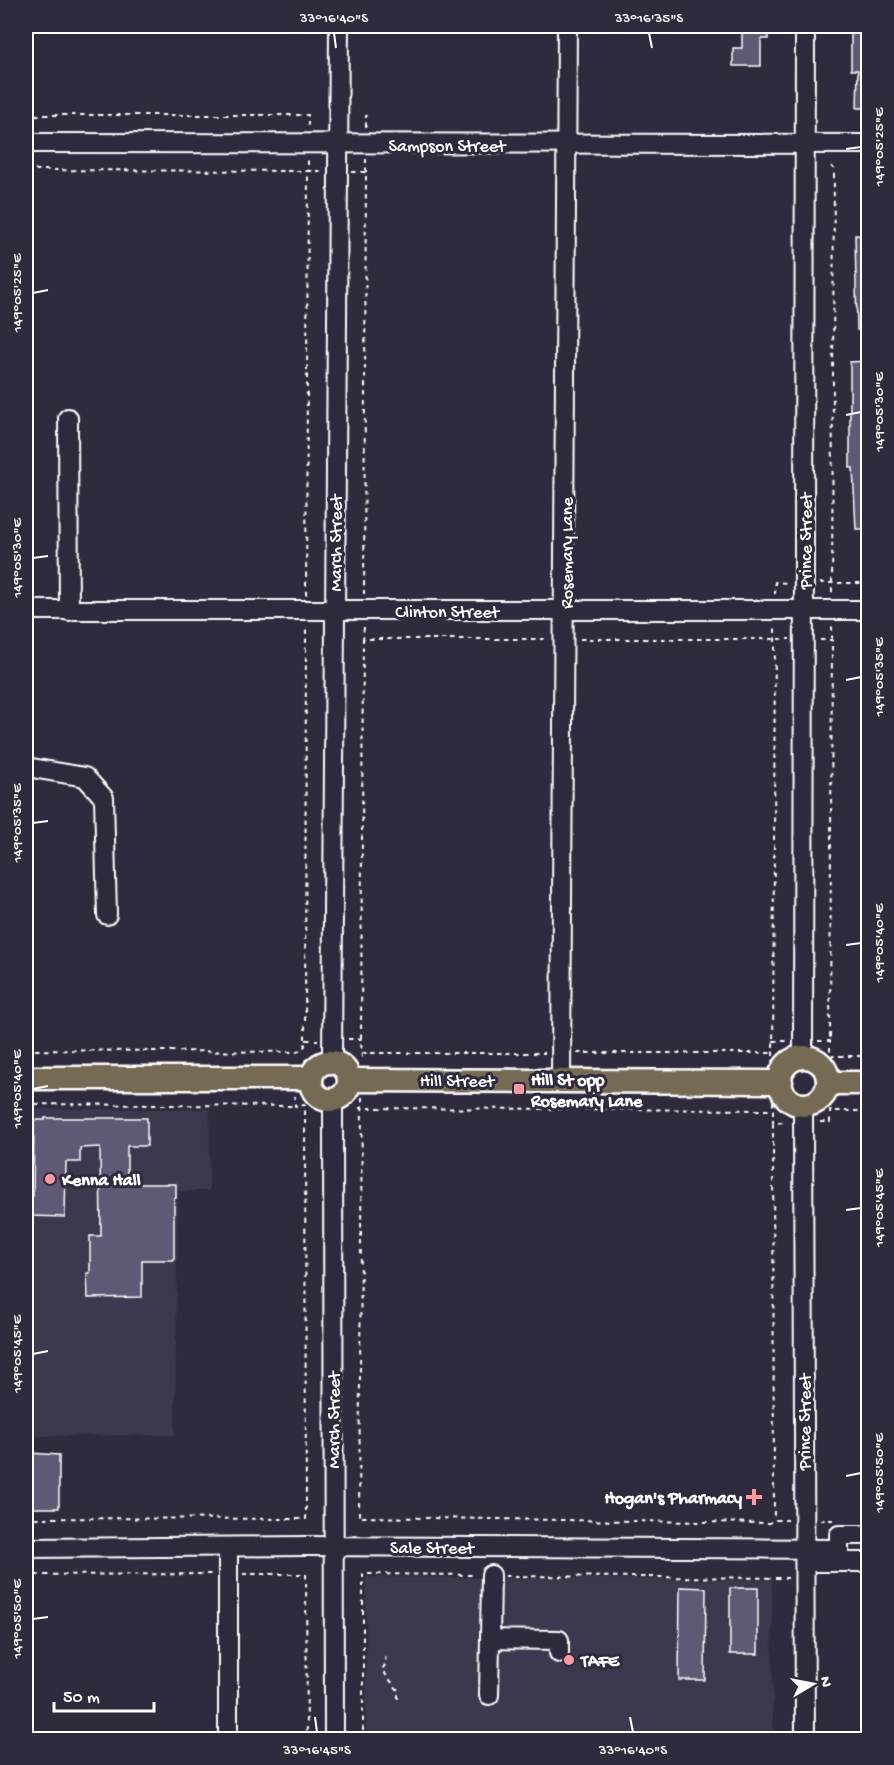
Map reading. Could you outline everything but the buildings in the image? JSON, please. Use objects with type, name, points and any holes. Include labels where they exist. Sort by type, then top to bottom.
[{"type":"main road","points":[[26,1078],[304,1078],[319,1096],[333,1100],[345,1093],[356,1081],[332,1050],[304,1078]]},
{"type":"main road","points":[[803,1057],[813,1059],[821,1065],[827,1073],[828,1083],[826,1092],[803,1113],[787,1098],[777,1082],[787,1065],[803,1057]]},
{"type":"main road","name":"Hill Street","points":[[356,1081],[777,1082]]},
{"type":"main road","points":[[828,1083],[868,1083]]},
{"type":"street","name":"March Street","points":[[332,1050],[339,26]]},
{"type":"street","name":"Rosemary Lane","points":[[561,1080],[567,26]]},
{"type":"street","name":"Prince Street","points":[[803,1057],[805,26]]},
{"type":"street","name":"Sampson Street","points":[[26,143],[868,144]]},
{"type":"street","points":[[68,418],[69,610]]},
{"type":"street","name":"Clinton Street","points":[[26,610],[868,610]]},
{"type":"street","points":[[26,767],[85,777],[104,798],[107,915]]},
{"type":"street","name":"March Street","points":[[333,1100],[334,1740]]},
{"type":"street","name":"Prince Street","points":[[803,1113],[805,1740]]},
{"type":"street","points":[[839,1555],[839,1535],[868,1535]]},
{"type":"street","name":"Sale Street","points":[[26,1548],[334,1546],[805,1563],[839,1555],[868,1562]]},
{"type":"street","points":[[228,1548],[228,1740]]},
{"type":"street","points":[[489,1695],[491,1575]]},
{"type":"street","points":[[490,1640],[559,1640],[559,1653]]},
{"type":"path","points":[[26,115],[308,115]]},
{"type":"path","points":[[831,166],[834,169],[832,583]]},
{"type":"path","points":[[26,170],[308,171]]},
{"type":"path","points":[[364,583],[361,1039],[356,1081],[360,1108],[359,1517],[769,1523],[774,1520],[773,1110],[777,1082],[775,582],[868,583]]},
{"type":"path","points":[[26,1050],[297,1052],[305,1046],[306,583]]},
{"type":"path","points":[[363,639],[832,640],[830,1041]]},
{"type":"path","points":[[305,1040],[332,1050],[361,1039]]},
{"type":"path","points":[[295,1106],[304,1078],[297,1052]]},
{"type":"path","points":[[830,1056],[868,1056]]},
{"type":"path","points":[[26,1104],[305,1106],[306,1519],[26,1518]]},
{"type":"path","points":[[360,1108],[773,1110]]},
{"type":"path","points":[[773,1123],[803,1113],[830,1122],[830,1111],[868,1111]]},
{"type":"path","points":[[363,1740],[363,1574],[491,1575],[805,1563]]},
{"type":"path","points":[[26,1575],[306,1574],[307,1740]]},
{"type":"path","points":[[386,1656],[386,1664],[382,1670],[398,1690],[398,1699]]},
{"type":"shaded area","points":[[31,1109],[210,1109],[209,1191],[178,1191],[175,1435],[26,1436],[26,1242],[30,1242]]},
{"type":"shaded area","name":"TAFE","points":[[366,1577],[772,1580],[773,1739],[366,1739]]},
{"type":"place","name":"Hill St opp Rosemary Lane","points":[[519,1089]]},
{"type":"place","name":"Kenna Hall","points":[[50,1179]]},
{"type":"place","name":"Hogan's Pharmacy","points":[[754,1497]]},
{"type":"place","name":"TAFE","points":[[569,1660]]}]
